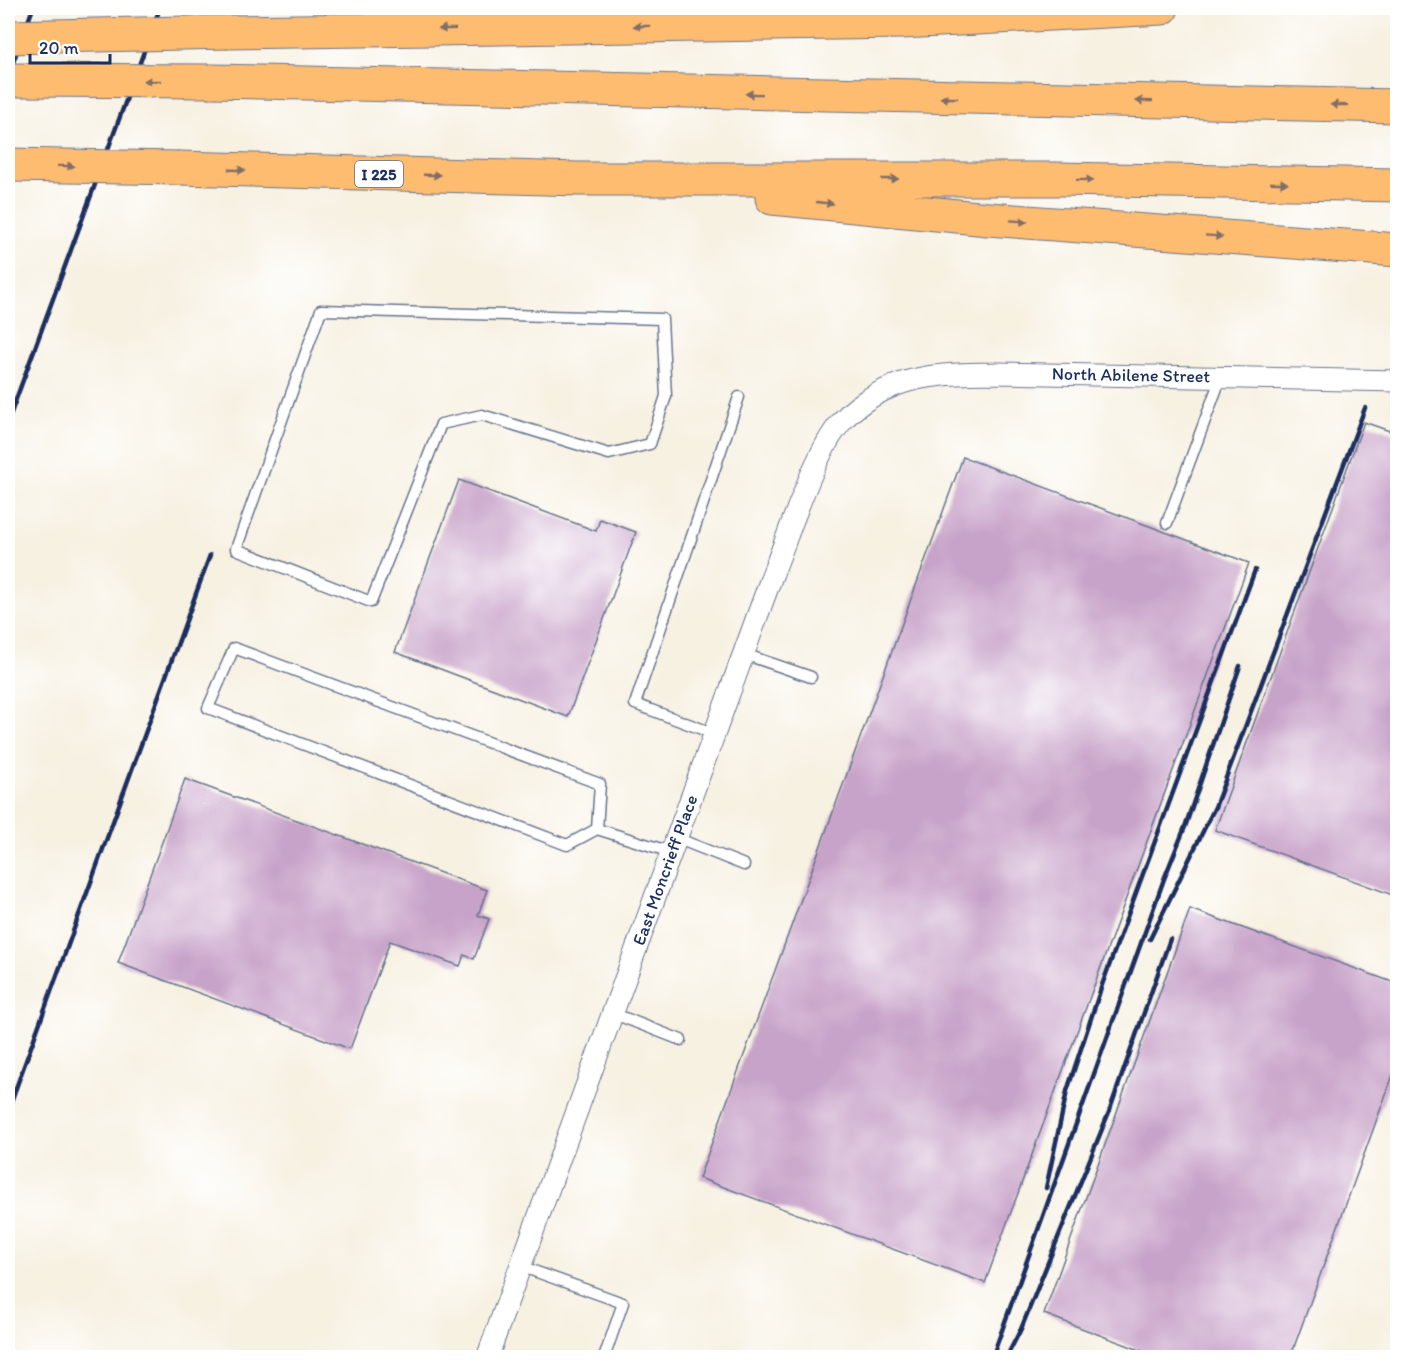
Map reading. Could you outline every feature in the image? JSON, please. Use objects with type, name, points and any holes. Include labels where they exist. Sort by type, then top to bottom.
[{"type":"highway","points":[[8,37],[891,22],[1162,8]]},
{"type":"highway","points":[[8,80],[210,81],[1398,106]]},
{"type":"highway","name":"I 225","points":[[8,165],[579,179]]},
{"type":"highway","points":[[579,179],[1058,179],[1398,185]]},
{"type":"highway","points":[[579,179],[988,219],[1398,250]]},
{"type":"street","name":"North Abilene Street","points":[[869,398],[903,382],[964,374],[1398,381]]},
{"type":"street","name":"East Moncrieff Place","points":[[487,1358],[773,573],[822,453],[839,424],[869,398]]},
{"type":"lane","points":[[321,310],[662,319],[666,396],[650,444],[609,454],[482,415],[441,423],[371,603],[236,549],[321,310]]},
{"type":"lane","points":[[1167,523],[1221,377]]},
{"type":"lane","points":[[714,734],[635,704],[739,397]]},
{"type":"lane","points":[[597,829],[600,784],[234,648],[208,708],[567,845],[597,829],[674,845],[744,865]]},
{"type":"lane","points":[[744,654],[811,677]]},
{"type":"lane","points":[[612,1013],[681,1040]]},
{"type":"lane","points":[[520,1266],[623,1303],[604,1358]]},
{"type":"building","points":[[1364,422],[1398,434],[1398,897],[1215,830]]},
{"type":"building","points":[[963,457],[1249,563],[985,1283],[699,1178]]},
{"type":"building","points":[[459,480],[596,531],[600,519],[636,532],[568,717],[395,652]]},
{"type":"building","points":[[185,779],[487,890],[478,915],[489,919],[474,959],[464,955],[460,966],[390,941],[350,1049],[118,963]]},
{"type":"building","points":[[1190,909],[1398,984],[1398,1061],[1290,1358],[1161,1358],[1044,1314]]},
{"type":"railway","points":[[8,24],[14,8]]},
{"type":"railway","points":[[8,76],[33,8]]},
{"type":"railway","points":[[8,421],[160,8]]},
{"type":"railway","points":[[1150,939],[1215,807],[1365,408]]},
{"type":"railway","points":[[8,1110],[210,555]]},
{"type":"railway","points":[[1046,1188],[1067,1091],[1102,985],[1255,570]]},
{"type":"railway","points":[[992,1358],[1164,879],[1185,827],[1240,666]]},
{"type":"railway","points":[[1006,1358],[1021,1329],[1109,1112],[1170,939]]}]
